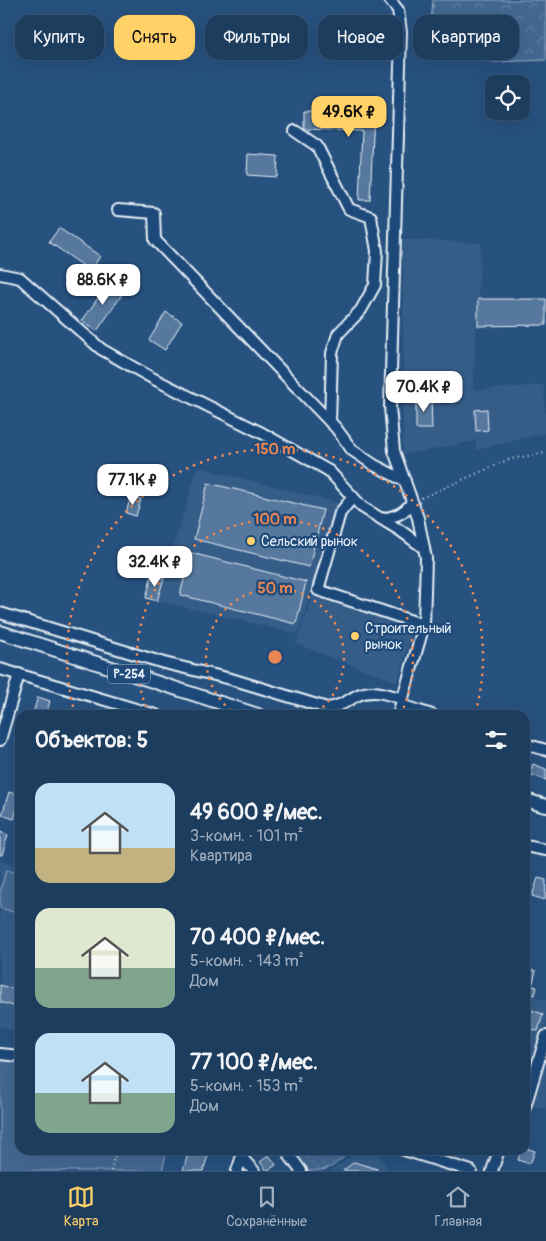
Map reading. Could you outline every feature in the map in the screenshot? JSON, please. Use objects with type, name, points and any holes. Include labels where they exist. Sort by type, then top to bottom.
[{"type":"main road","name":"Р-254","points":[[0,632],[242,710]]},
{"type":"main road","points":[[530,801],[546,806]]},
{"type":"street","points":[[390,0],[398,10],[401,32],[390,408],[394,451],[418,518],[426,558],[424,624],[400,706]]},
{"type":"street","points":[[295,131],[317,146],[349,209],[372,217],[377,251],[375,285],[360,310],[338,334],[332,353],[330,422]]},
{"type":"street","points":[[118,210],[154,212],[155,240],[330,422],[352,450],[374,465],[405,481]]},
{"type":"street","points":[[0,274],[20,278],[101,349],[152,378],[262,432],[329,471],[362,507],[424,548]]},
{"type":"street","points":[[353,497],[340,514],[318,590],[424,624]]},
{"type":"street","points":[[382,519],[397,516],[406,510],[412,502]]},
{"type":"street","points":[[0,614],[164,663],[231,679],[327,708],[337,707],[358,695],[373,692],[400,706],[414,710]]},
{"type":"street","points":[[0,669],[139,710]]},
{"type":"street","points":[[0,740],[19,674]]},
{"type":"street","points":[[530,745],[546,750]]},
{"type":"street","points":[[530,847],[546,850]]},
{"type":"street","points":[[530,1090],[546,1036]]},
{"type":"street","points":[[0,1054],[15,1056]]},
{"type":"street","points":[[237,1171],[243,1155]]},
{"type":"street","points":[[244,1155],[254,1171]]},
{"type":"street","points":[[291,1155],[301,1171]]},
{"type":"street","points":[[420,1155],[471,1171]]},
{"type":"street","points":[[492,1171],[497,1155]]},
{"type":"path","points":[[412,502],[510,459],[546,453]]},
{"type":"path","points":[[111,1171],[115,1155]]},
{"type":"shaded area","points":[[403,239],[481,243],[473,390],[544,385],[546,433],[476,450],[476,441],[403,455]]},
{"type":"shaded area","name":"Сельский рынок","points":[[198,467],[339,503],[298,634],[157,601]]},
{"type":"shaded area","name":"Строительный рынок","points":[[314,592],[414,627],[397,682],[296,644]]},
{"type":"shaded area","points":[[0,861],[15,866],[15,1031],[0,1027]]},
{"type":"shaded area","points":[[530,995],[546,1000],[546,1109],[533,1106],[530,1116]]},
{"type":"shaded area","points":[[353,1155],[377,1155],[381,1156],[387,1171],[330,1171]]},
{"type":"green space","points":[[433,0],[546,0],[546,60],[496,62],[479,60],[519,60],[519,15],[432,15]]},
{"type":"green space","points":[[6,870],[15,873],[15,912],[0,908],[0,893]]},
{"type":"green space","points":[[0,1059],[15,1061],[15,1155],[166,1155],[162,1171],[0,1171]]},
{"type":"green space","points":[[294,1155],[346,1155],[327,1169],[306,1171]]},
{"type":"building","points":[[304,111],[374,114],[370,200],[359,200],[362,131],[305,129]]},
{"type":"building","points":[[248,154],[278,156],[277,177],[247,175]]},
{"type":"building","points":[[59,228],[100,256],[91,271],[49,242]]},
{"type":"building","points":[[109,282],[124,292],[97,331],[82,321]]},
{"type":"building","points":[[478,299],[546,299],[546,325],[478,326]]},
{"type":"building","points":[[166,312],[182,322],[165,350],[149,340]]},
{"type":"building","points":[[416,396],[431,396],[432,429],[416,429]]},
{"type":"building","points":[[487,409],[488,430],[476,431],[475,410]]},
{"type":"building","points":[[208,483],[323,510],[309,567],[194,539]]},
{"type":"building","points":[[131,496],[141,499],[136,516],[126,513]]},
{"type":"building","points":[[191,553],[306,582],[296,624],[180,595]]},
{"type":"building","points":[[152,574],[164,578],[157,601],[146,598]]},
{"type":"building","points":[[38,697],[50,701],[47,710],[34,710]]},
{"type":"building","points":[[533,764],[546,769],[546,780],[530,774]]},
{"type":"building","points":[[9,792],[15,794],[14,819],[2,815]]},
{"type":"building","points":[[0,832],[8,835],[2,855],[0,855]]},
{"type":"building","points":[[538,878],[546,880],[545,900],[532,896]]},
{"type":"building","points":[[530,969],[536,971],[532,986],[537,987],[535,995],[530,994]]},
{"type":"building","points":[[0,985],[15,990],[15,1006],[0,1002]]},
{"type":"building","points":[[530,1010],[543,1014],[538,1031],[530,1029]]},
{"type":"building","points":[[530,1150],[535,1151],[530,1164],[518,1160],[520,1155],[530,1155]]},
{"type":"building","points":[[188,1155],[208,1155],[203,1171],[183,1171]]},
{"type":"building","points":[[269,1155],[276,1165],[267,1171],[260,1162]]},
{"type":"building","points":[[354,1162],[377,1169],[377,1171],[343,1171]]},
{"type":"place","name":"Сельский рынок","points":[[251,541]]},
{"type":"place","name":"Строительный рынок","points":[[355,636]]}]
